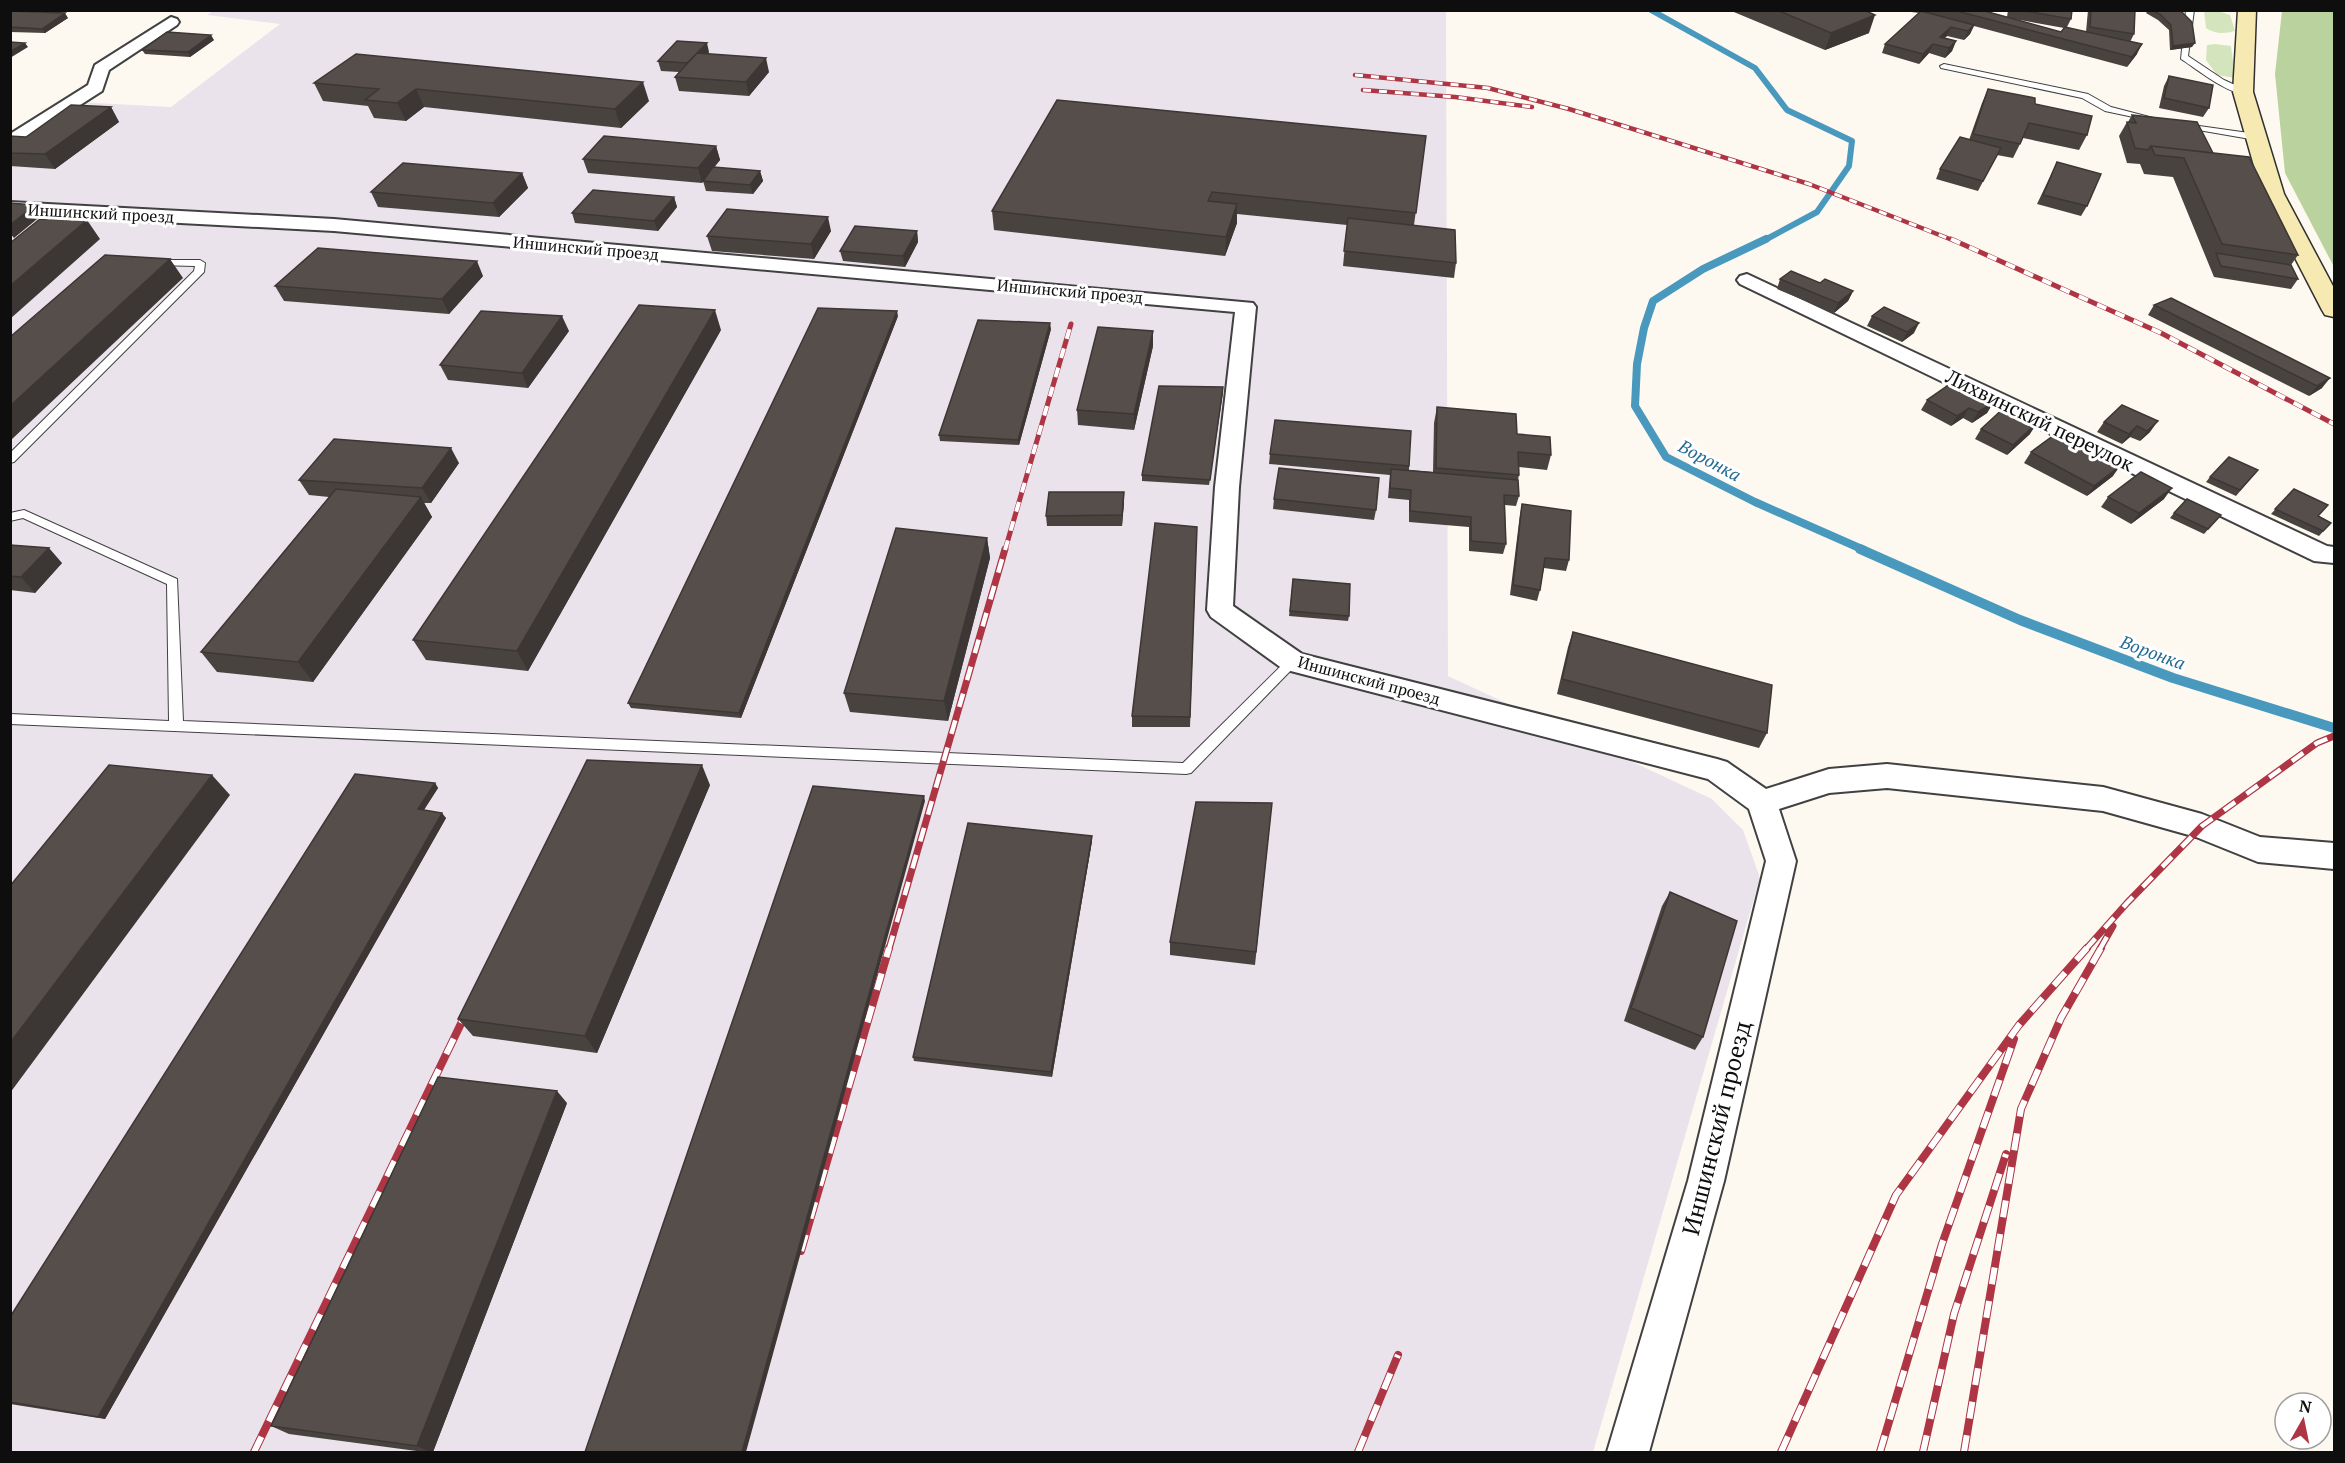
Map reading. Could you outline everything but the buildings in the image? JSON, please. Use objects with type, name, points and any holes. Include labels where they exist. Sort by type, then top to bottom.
[{"type":"street","points":[[2247,10],[2243,92],[2256,137],[2273,194],[2334,310]]},
{"type":"street","points":[[10,142],[96,87],[101,68],[171,22]]},
{"type":"street","name":"Иншинский проезд","points":[[10,208],[334,225],[1246,307],[1227,487],[1220,610],[1293,662],[1717,770],[1762,802],[1781,861],[1706,1181],[1628,1452]]},
{"type":"street","name":"Лихвинский переулок","points":[[1747,280],[2323,555],[2334,555]]},
{"type":"street","points":[[1762,802],[1829,782],[1887,776],[2103,799],[2202,826],[2258,849],[2334,856]]},
{"type":"lane","points":[[2190,10],[2184,57],[2221,82],[2243,92]]},
{"type":"lane","points":[[1944,66],[2085,96],[2108,109],[2160,121],[2256,137]]},
{"type":"lane","points":[[10,460],[199,272],[200,263],[144,262]]},
{"type":"lane","points":[[10,517],[24,514],[172,582],[176,726]]},
{"type":"lane","points":[[10,719],[1186,769],[1293,662]]},
{"type":"shaded area","points":[[213,11],[1446,11],[1448,676],[1712,799],[1743,830],[1760,878],[1593,1452],[11,1452],[10,136],[76,102],[171,107],[280,24],[207,15]]},
{"type":"green space","points":[[2204,11],[2218,11],[2230,15],[2235,31],[2220,33],[2206,28]]},
{"type":"green space","points":[[2282,11],[2334,11],[2334,267],[2285,173],[2275,74]]},
{"type":"green space","points":[[2207,45],[2231,46],[2235,78],[2217,75],[2206,60]]},
{"type":"waterway","name":"Воронка","points":[[1651,10],[1755,68],[1787,110],[1852,141],[1849,166],[1817,212],[1763,241]]},
{"type":"waterway","name":"Воронка","points":[[1766,239],[1703,269],[1653,301],[1644,328],[1637,364],[1635,406],[1666,457],[1755,502],[1864,550]]},
{"type":"waterway","name":"Воронка","points":[[1860,549],[2020,620],[2173,678],[2334,728]]},
{"type":"railway","points":[[1355,75],[1488,88],[1569,109],[1809,184],[1955,241]]},
{"type":"railway","points":[[1363,90],[1455,97],[1532,107]]},
{"type":"railway","points":[[1951,239],[2161,333],[2334,424]]},
{"type":"railway","points":[[1005,550],[1071,324]]},
{"type":"railway","points":[[889,949],[1005,549]]},
{"type":"railway","points":[[2086,949],[2202,826],[2317,743],[2334,736]]},
{"type":"railway","points":[[2100,949],[2113,926]]},
{"type":"railway","points":[[801,1251],[889,948]]},
{"type":"railway","points":[[1781,1452],[1896,1195],[2019,1025],[2087,948]]},
{"type":"railway","points":[[1964,1452],[2021,1109],[2061,1018],[2101,948]]},
{"type":"railway","points":[[254,1452],[469,1007]]},
{"type":"railway","points":[[1880,1452],[1942,1244],[2014,1039]]},
{"type":"railway","points":[[1923,1452],[1954,1314],[2006,1154]]},
{"type":"railway","points":[[1358,1452],[1398,1355]]}]
